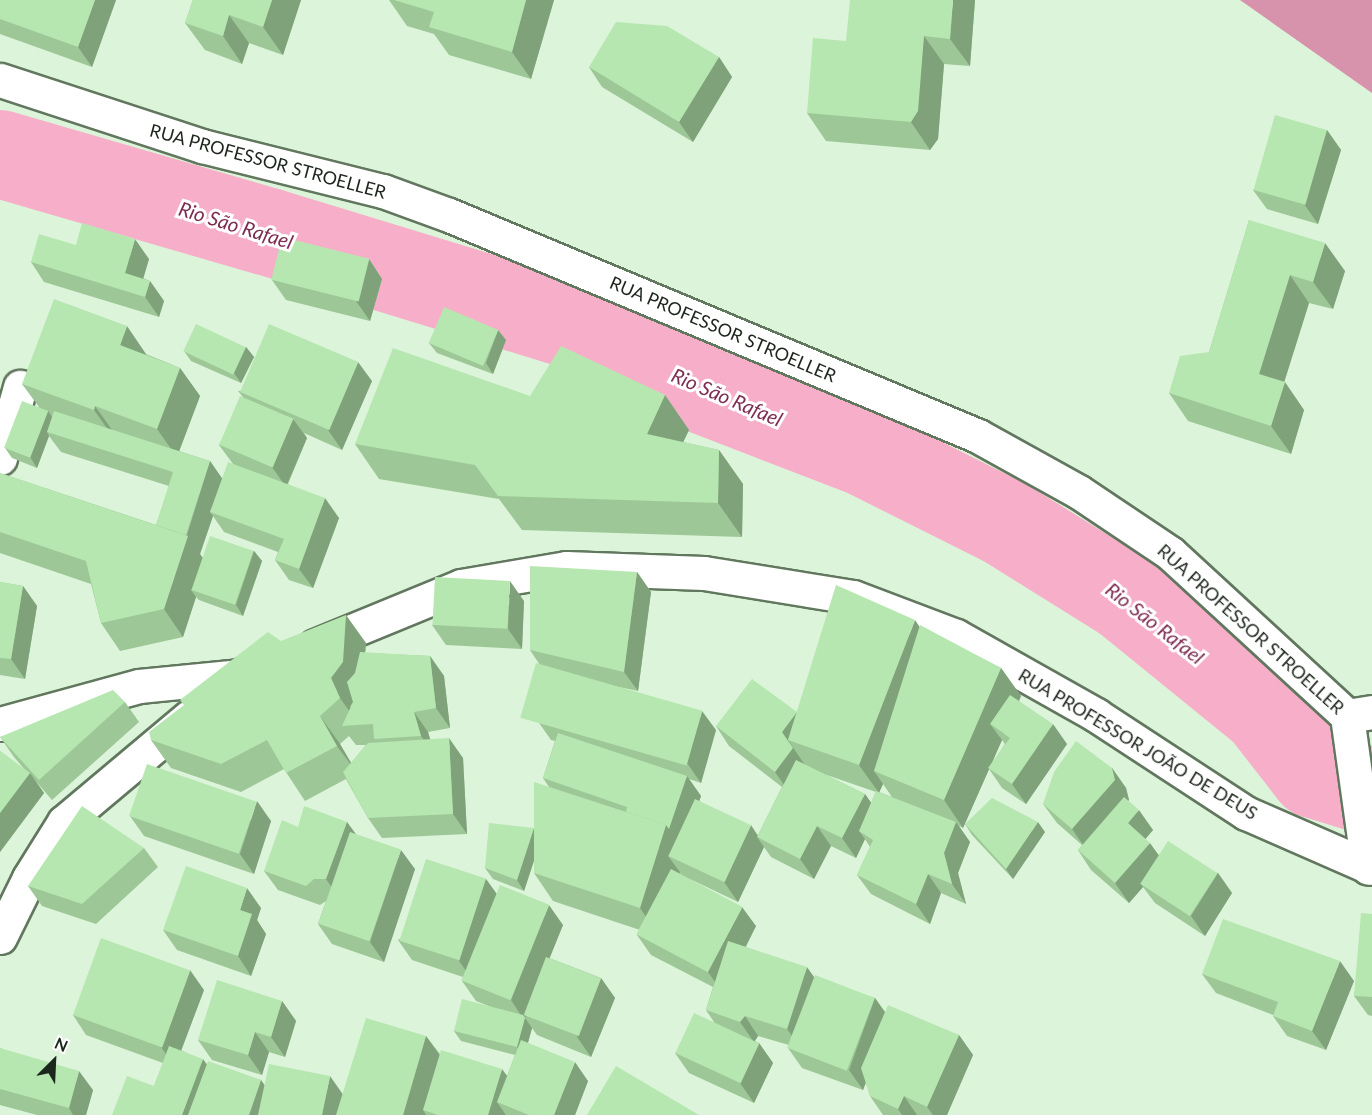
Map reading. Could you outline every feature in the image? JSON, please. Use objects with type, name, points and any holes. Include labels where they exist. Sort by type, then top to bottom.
[{"type":"street","name":"RUA PROFESSOR STROELLER","points":[[0,80],[202,146],[383,191],[416,203],[978,436],[1079,492],[1170,554],[1360,714]]},
{"type":"street","points":[[0,458],[20,387]]},
{"type":"street","name":"RUA PROFESSOR JOÃO DE DEUS","points":[[0,724],[139,686],[239,675],[461,586],[566,568],[704,573],[853,597],[956,636],[1096,714],[1246,813],[1370,868]]},
{"type":"street","points":[[0,937],[29,878],[64,822],[239,675]]},
{"type":"street","points":[[1360,714],[1370,868]]},
{"type":"shaded area","points":[[1240,0],[1372,0],[1372,93]]},
{"type":"building","points":[[0,0],[95,0],[78,47],[0,19]]},
{"type":"building","points":[[193,0],[272,0],[263,27],[229,15],[223,36],[185,23]]},
{"type":"building","points":[[394,0],[526,0],[512,52],[429,27],[434,12]]},
{"type":"building","points":[[850,0],[953,0],[950,39],[924,36],[918,111],[911,122],[807,113],[813,38],[846,41]]},
{"type":"building","points":[[616,22],[667,26],[719,57],[679,122],[589,67]]},
{"type":"building","points":[[1275,115],[1327,130],[1305,205],[1254,190]]},
{"type":"building","points":[[1249,220],[1325,243],[1313,282],[1290,275],[1259,374],[1285,382],[1271,426],[1169,393],[1180,356],[1209,352]]},
{"type":"building","points":[[82,223],[135,239],[125,273],[150,281],[145,297],[31,262],[39,234],[76,245]]},
{"type":"building","points":[[282,237],[369,259],[359,301],[271,280]]},
{"type":"building","points":[[54,299],[127,326],[120,345],[180,368],[157,429],[95,406],[94,410],[22,384]]},
{"type":"building","points":[[444,307],[498,330],[483,366],[429,343]]},
{"type":"building","points":[[196,324],[246,347],[233,374],[183,351]]},
{"type":"building","points":[[269,324],[358,362],[329,430],[240,392]]},
{"type":"building","points":[[561,346],[665,395],[647,434],[719,450],[718,503],[498,496],[475,465],[355,444],[393,348],[530,396]]},
{"type":"building","points":[[240,396],[293,419],[273,467],[219,445]]},
{"type":"building","points":[[22,401],[48,411],[30,458],[4,448]]},
{"type":"building","points":[[54,411],[210,461],[186,535],[156,525],[173,472],[47,432]]},
{"type":"building","points":[[228,462],[325,498],[299,569],[275,560],[284,539],[210,512]]},
{"type":"building","points":[[0,473],[188,536],[164,609],[101,623],[86,561],[0,532]]},
{"type":"building","points":[[210,536],[253,551],[235,605],[191,590]]},
{"type":"building","points":[[530,566],[637,572],[624,672],[530,650]]},
{"type":"building","points":[[435,577],[510,581],[507,629],[432,625]]},
{"type":"building","points":[[0,582],[23,586],[11,659],[0,658]]},
{"type":"building","points":[[836,585],[915,620],[859,765],[788,740]]},
{"type":"building","points":[[346,615],[343,662],[331,678],[340,698],[320,716],[337,746],[286,773],[267,740],[221,764],[151,740],[149,732],[184,705],[180,700],[268,632],[281,641]]},
{"type":"building","points":[[920,625],[1001,668],[944,800],[874,771]]},
{"type":"building","points":[[360,652],[430,656],[436,708],[414,712],[421,736],[374,739],[373,724],[342,726],[353,702],[347,682],[355,673]]},
{"type":"building","points":[[536,663],[702,711],[687,765],[520,718]]},
{"type":"building","points":[[752,679],[797,712],[782,732],[793,748],[775,772],[716,726]]},
{"type":"building","points":[[113,690],[125,702],[39,780],[0,737]]},
{"type":"building","points":[[1010,695],[1053,724],[1012,784],[988,768],[1010,738],[990,724]]},
{"type":"building","points":[[558,733],[687,776],[669,829],[666,825],[626,812],[627,807],[543,778]]},
{"type":"building","points":[[449,738],[453,814],[368,818],[343,772],[368,743]]},
{"type":"building","points":[[1076,741],[1112,768],[1115,780],[1072,829],[1043,804],[1054,772]]},
{"type":"building","points":[[0,751],[30,773],[0,813]]},
{"type":"building","points":[[796,760],[865,794],[842,838],[817,826],[800,859],[757,837]]},
{"type":"building","points":[[147,764],[257,802],[239,854],[129,816]]},
{"type":"building","points":[[534,782],[666,825],[640,908],[534,873]]},
{"type":"building","points":[[876,791],[956,822],[944,853],[952,884],[928,874],[916,904],[857,875],[873,840],[859,831]]},
{"type":"building","points":[[1124,797],[1139,810],[1128,823],[1150,843],[1115,883],[1078,850]]},
{"type":"building","points":[[992,798],[1038,822],[1006,869],[965,824]]},
{"type":"building","points":[[695,799],[751,825],[725,882],[668,856]]},
{"type":"building","points":[[82,806],[144,848],[82,904],[28,886]]},
{"type":"building","points":[[304,806],[347,822],[326,879],[314,879],[306,886],[264,871],[282,820],[298,827]]},
{"type":"building","points":[[489,823],[534,828],[517,880],[485,868]]},
{"type":"building","points":[[350,832],[401,850],[369,941],[318,924]]},
{"type":"building","points":[[1168,841],[1217,873],[1190,916],[1140,884]]},
{"type":"building","points":[[426,859],[486,878],[459,960],[399,941]]},
{"type":"building","points":[[186,866],[247,888],[240,910],[252,914],[238,956],[163,930]]},
{"type":"building","points":[[671,869],[743,907],[708,972],[636,934]]},
{"type":"building","points":[[500,885],[549,905],[511,1000],[461,980]]},
{"type":"building","points":[[1361,913],[1372,914],[1372,997],[1354,996]]},
{"type":"building","points":[[1223,919],[1340,961],[1312,1031],[1273,1016],[1278,1002],[1202,974]]},
{"type":"building","points":[[101,938],[190,970],[162,1048],[73,1015]]},
{"type":"building","points":[[728,941],[807,967],[787,1029],[745,1016],[740,1022],[706,1010]]},
{"type":"building","points":[[546,957],[601,978],[579,1036],[524,1015]]},
{"type":"building","points":[[815,975],[875,998],[847,1071],[787,1048]]},
{"type":"building","points":[[217,980],[282,1001],[271,1037],[255,1032],[248,1055],[198,1040]]},
{"type":"building","points":[[462,999],[523,1015],[525,1018],[517,1047],[454,1031]]},
{"type":"building","points":[[888,1005],[959,1035],[927,1107],[904,1096],[898,1109],[870,1096],[861,1068]]},
{"type":"building","points":[[694,1013],[759,1043],[741,1083],[675,1053]]},
{"type":"building","points":[[366,1018],[426,1036],[403,1115],[336,1115]]},
{"type":"building","points":[[521,1040],[575,1062],[554,1115],[529,1115],[497,1102]]},
{"type":"building","points":[[169,1046],[203,1059],[182,1115],[112,1115],[127,1076],[154,1086]]},
{"type":"building","points":[[0,1048],[79,1071],[69,1108],[0,1089]]},
{"type":"building","points":[[441,1050],[502,1069],[488,1115],[438,1115],[423,1110]]},
{"type":"building","points":[[208,1061],[261,1080],[249,1115],[188,1115]]},
{"type":"building","points":[[269,1064],[330,1076],[322,1115],[258,1115]]},
{"type":"building","points":[[616,1066],[699,1115],[587,1115]]},
{"type":"waterway","name":"Rio São Rafael","points":[[0,154],[269,232],[569,324],[703,390],[866,453],[1004,522],[1126,598],[1264,710],[1314,774],[1372,792]]}]
